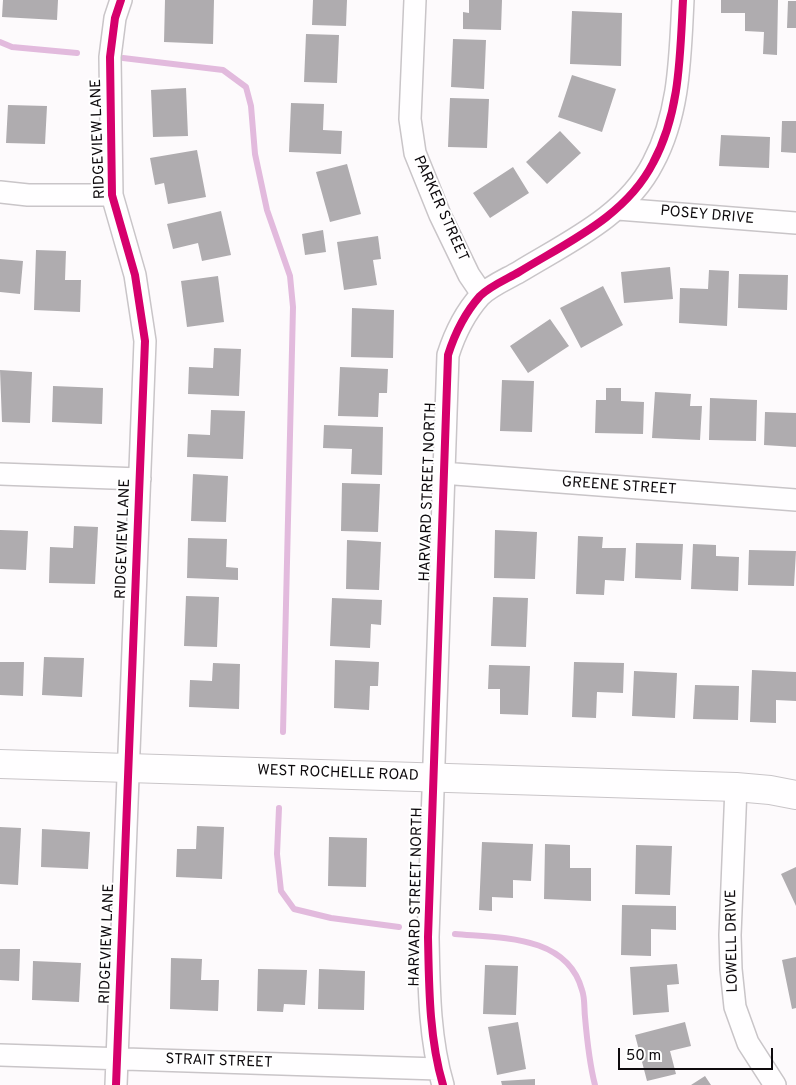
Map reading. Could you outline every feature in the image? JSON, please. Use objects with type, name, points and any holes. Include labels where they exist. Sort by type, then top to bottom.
[{"type":"street","name":"RIDGEVIEW LANE","points":[[116,1085],[145,341],[134,274],[112,194],[110,57],[115,18],[121,0]]},
{"type":"street","name":"PARKER STREET","points":[[415,0],[410,119],[414,153],[440,215],[469,275],[482,294]]},
{"type":"street","name":"HARVARD STREET NORTH","points":[[440,1077],[429,991],[428,946],[442,473],[448,356],[455,332],[482,294],[618,209],[636,189],[653,164],[670,123],[679,79],[683,0]]},
{"type":"street","points":[[0,192],[28,195],[112,194]]},
{"type":"street","name":"POSEY DRIVE","points":[[618,209],[796,223]]},
{"type":"street","name":"GREENE STREET","points":[[442,473],[796,500]]},
{"type":"street","points":[[0,474],[140,479]]},
{"type":"street","name":"WEST ROCHELLE ROAD","points":[[0,764],[736,787],[770,790],[796,795]]},
{"type":"street","name":"LOWELL DRIVE","points":[[736,787],[730,935],[735,1007],[748,1043],[775,1085]]},
{"type":"street","name":"STRAIT STREET","points":[[0,1055],[117,1059],[440,1077]]},
{"type":"building","points":[[3,0],[58,0],[57,20],[2,17]]},
{"type":"building","points":[[165,0],[214,0],[213,44],[164,42]]},
{"type":"building","points":[[313,0],[347,0],[346,26],[312,25]]},
{"type":"building","points":[[469,0],[502,0],[501,30],[463,29],[463,12],[469,13]]},
{"type":"building","points":[[721,0],[778,0],[777,55],[763,54],[764,32],[745,31],[745,13],[721,13]]},
{"type":"building","points":[[788,1],[796,1],[796,28],[787,28]]},
{"type":"building","points":[[572,11],[622,13],[621,66],[570,64]]},
{"type":"building","points":[[306,34],[339,35],[337,83],[304,82]]},
{"type":"building","points":[[453,39],[486,40],[484,89],[451,87]]},
{"type":"building","points":[[572,75],[616,89],[602,132],[558,117]]},
{"type":"building","points":[[186,88],[188,136],[153,137],[151,90]]},
{"type":"building","points":[[450,98],[489,99],[487,148],[448,147]]},
{"type":"building","points":[[291,103],[324,104],[323,130],[342,131],[341,154],[289,152]]},
{"type":"building","points":[[8,105],[47,106],[45,144],[6,143]]},
{"type":"building","points":[[782,121],[796,121],[796,153],[781,152]]},
{"type":"building","points":[[560,131],[581,153],[547,184],[526,162]]},
{"type":"building","points":[[721,135],[770,137],[769,168],[719,166]]},
{"type":"building","points":[[197,150],[206,197],[168,204],[164,183],[155,185],[150,158]]},
{"type":"building","points":[[347,164],[361,214],[330,222],[316,172]]},
{"type":"building","points":[[513,167],[529,193],[490,218],[473,193]]},
{"type":"building","points":[[221,211],[231,255],[202,261],[198,243],[173,249],[167,224]]},
{"type":"building","points":[[323,230],[326,252],[305,255],[302,234]]},
{"type":"building","points":[[378,236],[381,259],[373,260],[377,285],[344,290],[337,242]]},
{"type":"building","points":[[36,250],[66,251],[65,280],[81,280],[80,312],[34,310]]},
{"type":"building","points":[[0,259],[23,261],[20,294],[0,292]]},
{"type":"building","points":[[670,267],[673,299],[624,303],[621,272]]},
{"type":"building","points":[[709,270],[729,271],[727,326],[679,323],[680,288],[708,289]]},
{"type":"building","points":[[739,274],[788,275],[787,310],[738,308]]},
{"type":"building","points":[[218,276],[224,322],[187,327],[181,281]]},
{"type":"building","points":[[603,286],[623,325],[581,348],[560,308]]},
{"type":"building","points":[[352,308],[394,310],[393,358],[351,357]]},
{"type":"building","points":[[550,319],[569,346],[528,373],[510,346]]},
{"type":"building","points":[[214,348],[241,349],[239,396],[188,394],[189,367],[213,368]]},
{"type":"building","points":[[340,367],[388,369],[387,393],[379,393],[378,417],[338,416]]},
{"type":"building","points":[[0,370],[32,372],[30,423],[2,422]]},
{"type":"building","points":[[502,380],[534,381],[532,432],[500,431]]},
{"type":"building","points":[[53,386],[103,388],[102,424],[52,422]]},
{"type":"building","points":[[606,388],[621,388],[621,401],[644,402],[643,434],[595,433],[596,400],[606,400]]},
{"type":"building","points":[[655,392],[691,394],[690,406],[702,406],[700,440],[652,438]]},
{"type":"building","points":[[710,398],[757,400],[756,441],[709,440]]},
{"type":"building","points":[[211,410],[245,411],[243,459],[187,457],[188,434],[210,435]]},
{"type":"building","points":[[765,412],[796,413],[796,447],[764,445]]},
{"type":"building","points":[[324,425],[383,427],[382,475],[351,474],[352,449],[323,448]]},
{"type":"building","points":[[193,474],[228,476],[226,522],[191,521]]},
{"type":"building","points":[[342,483],[380,484],[378,532],[341,531]]},
{"type":"building","points":[[74,526],[98,527],[95,584],[49,583],[50,547],[73,548]]},
{"type":"building","points":[[0,530],[28,531],[26,570],[0,569]]},
{"type":"building","points":[[495,530],[537,532],[535,579],[494,578]]},
{"type":"building","points":[[578,536],[603,537],[602,548],[626,548],[624,581],[605,580],[604,595],[576,594]]},
{"type":"building","points":[[188,538],[227,539],[226,567],[238,568],[238,580],[187,578]]},
{"type":"building","points":[[347,540],[381,542],[379,590],[346,589]]},
{"type":"building","points":[[636,543],[683,544],[681,580],[635,578]]},
{"type":"building","points":[[693,544],[716,545],[716,556],[739,557],[738,591],[691,589]]},
{"type":"building","points":[[749,550],[796,551],[794,586],[748,585]]},
{"type":"building","points":[[186,596],[219,597],[217,647],[184,646]]},
{"type":"building","points":[[493,597],[528,598],[526,647],[491,646]]},
{"type":"building","points":[[332,598],[382,600],[381,625],[371,624],[370,648],[330,646]]},
{"type":"building","points":[[44,657],[84,658],[82,697],[42,695]]},
{"type":"building","points":[[335,660],[379,662],[378,686],[370,686],[369,710],[334,708]]},
{"type":"building","points":[[0,662],[24,662],[23,696],[0,695]]},
{"type":"building","points":[[574,662],[624,663],[623,693],[597,692],[596,718],[572,717]]},
{"type":"building","points":[[213,663],[240,664],[239,709],[189,707],[190,680],[212,681]]},
{"type":"building","points":[[489,665],[530,666],[528,715],[500,714],[500,689],[488,689]]},
{"type":"building","points":[[752,670],[796,672],[796,701],[776,700],[776,723],[750,722]]},
{"type":"building","points":[[634,671],[677,673],[675,718],[632,716]]},
{"type":"building","points":[[695,685],[739,686],[738,720],[693,719]]},
{"type":"building","points":[[197,826],[224,827],[222,879],[176,877],[177,849],[196,849]]},
{"type":"building","points":[[0,827],[21,828],[18,885],[0,884]]},
{"type":"building","points":[[42,829],[90,832],[88,869],[41,867]]},
{"type":"building","points":[[329,837],[367,838],[366,887],[328,886]]},
{"type":"building","points":[[482,842],[533,844],[531,881],[513,880],[513,898],[492,897],[492,911],[479,910]]},
{"type":"building","points":[[545,844],[570,845],[570,868],[591,868],[591,901],[544,899]]},
{"type":"building","points":[[636,845],[672,846],[670,895],[635,894]]},
{"type":"building","points":[[796,867],[796,906],[781,874]]},
{"type":"building","points":[[622,905],[676,906],[676,930],[651,929],[651,956],[621,955]]},
{"type":"building","points":[[0,949],[20,949],[19,981],[0,980]]},
{"type":"building","points":[[796,957],[796,1008],[792,1009],[782,960]]},
{"type":"building","points":[[171,958],[202,959],[201,980],[219,980],[218,1011],[170,1009]]},
{"type":"building","points":[[33,961],[81,963],[79,1002],[32,1000]]},
{"type":"building","points":[[677,964],[679,984],[667,985],[669,1012],[633,1015],[630,967]]},
{"type":"building","points":[[485,965],[518,966],[516,1015],[483,1014]]},
{"type":"building","points":[[258,969],[307,970],[305,1005],[284,1004],[283,1012],[257,1011]]},
{"type":"building","points":[[319,969],[365,971],[364,1010],[318,1009]]},
{"type":"building","points":[[518,1022],[526,1069],[497,1075],[488,1027]]},
{"type":"building","points":[[685,1022],[691,1046],[670,1051],[676,1074],[647,1081],[635,1035]]},
{"type":"building","points":[[705,1076],[711,1085],[691,1085]]},
{"type":"building","points":[[535,1079],[535,1085],[502,1085],[501,1081]]},
{"type":"waterway","points":[[0,42],[12,47],[77,53]]},
{"type":"waterway","points":[[123,58],[223,70],[246,87],[251,106],[255,154],[267,210],[290,276],[293,307],[283,732]]},
{"type":"waterway","points":[[279,808],[277,854],[281,891],[294,909],[331,918],[399,927]]},
{"type":"waterway","points":[[455,934],[511,939],[530,943],[547,949],[562,959],[574,972],[583,993],[588,1051],[595,1085]]},
{"type":"cycle path","points":[[116,1085],[145,341],[135,275],[112,195],[110,57],[115,18],[121,0]]},
{"type":"cycle path","points":[[443,1085],[432,1030],[428,937],[448,355],[461,324],[469,310],[484,292],[557,250],[594,226],[612,213],[642,182],[662,144],[674,104],[683,0]]}]
